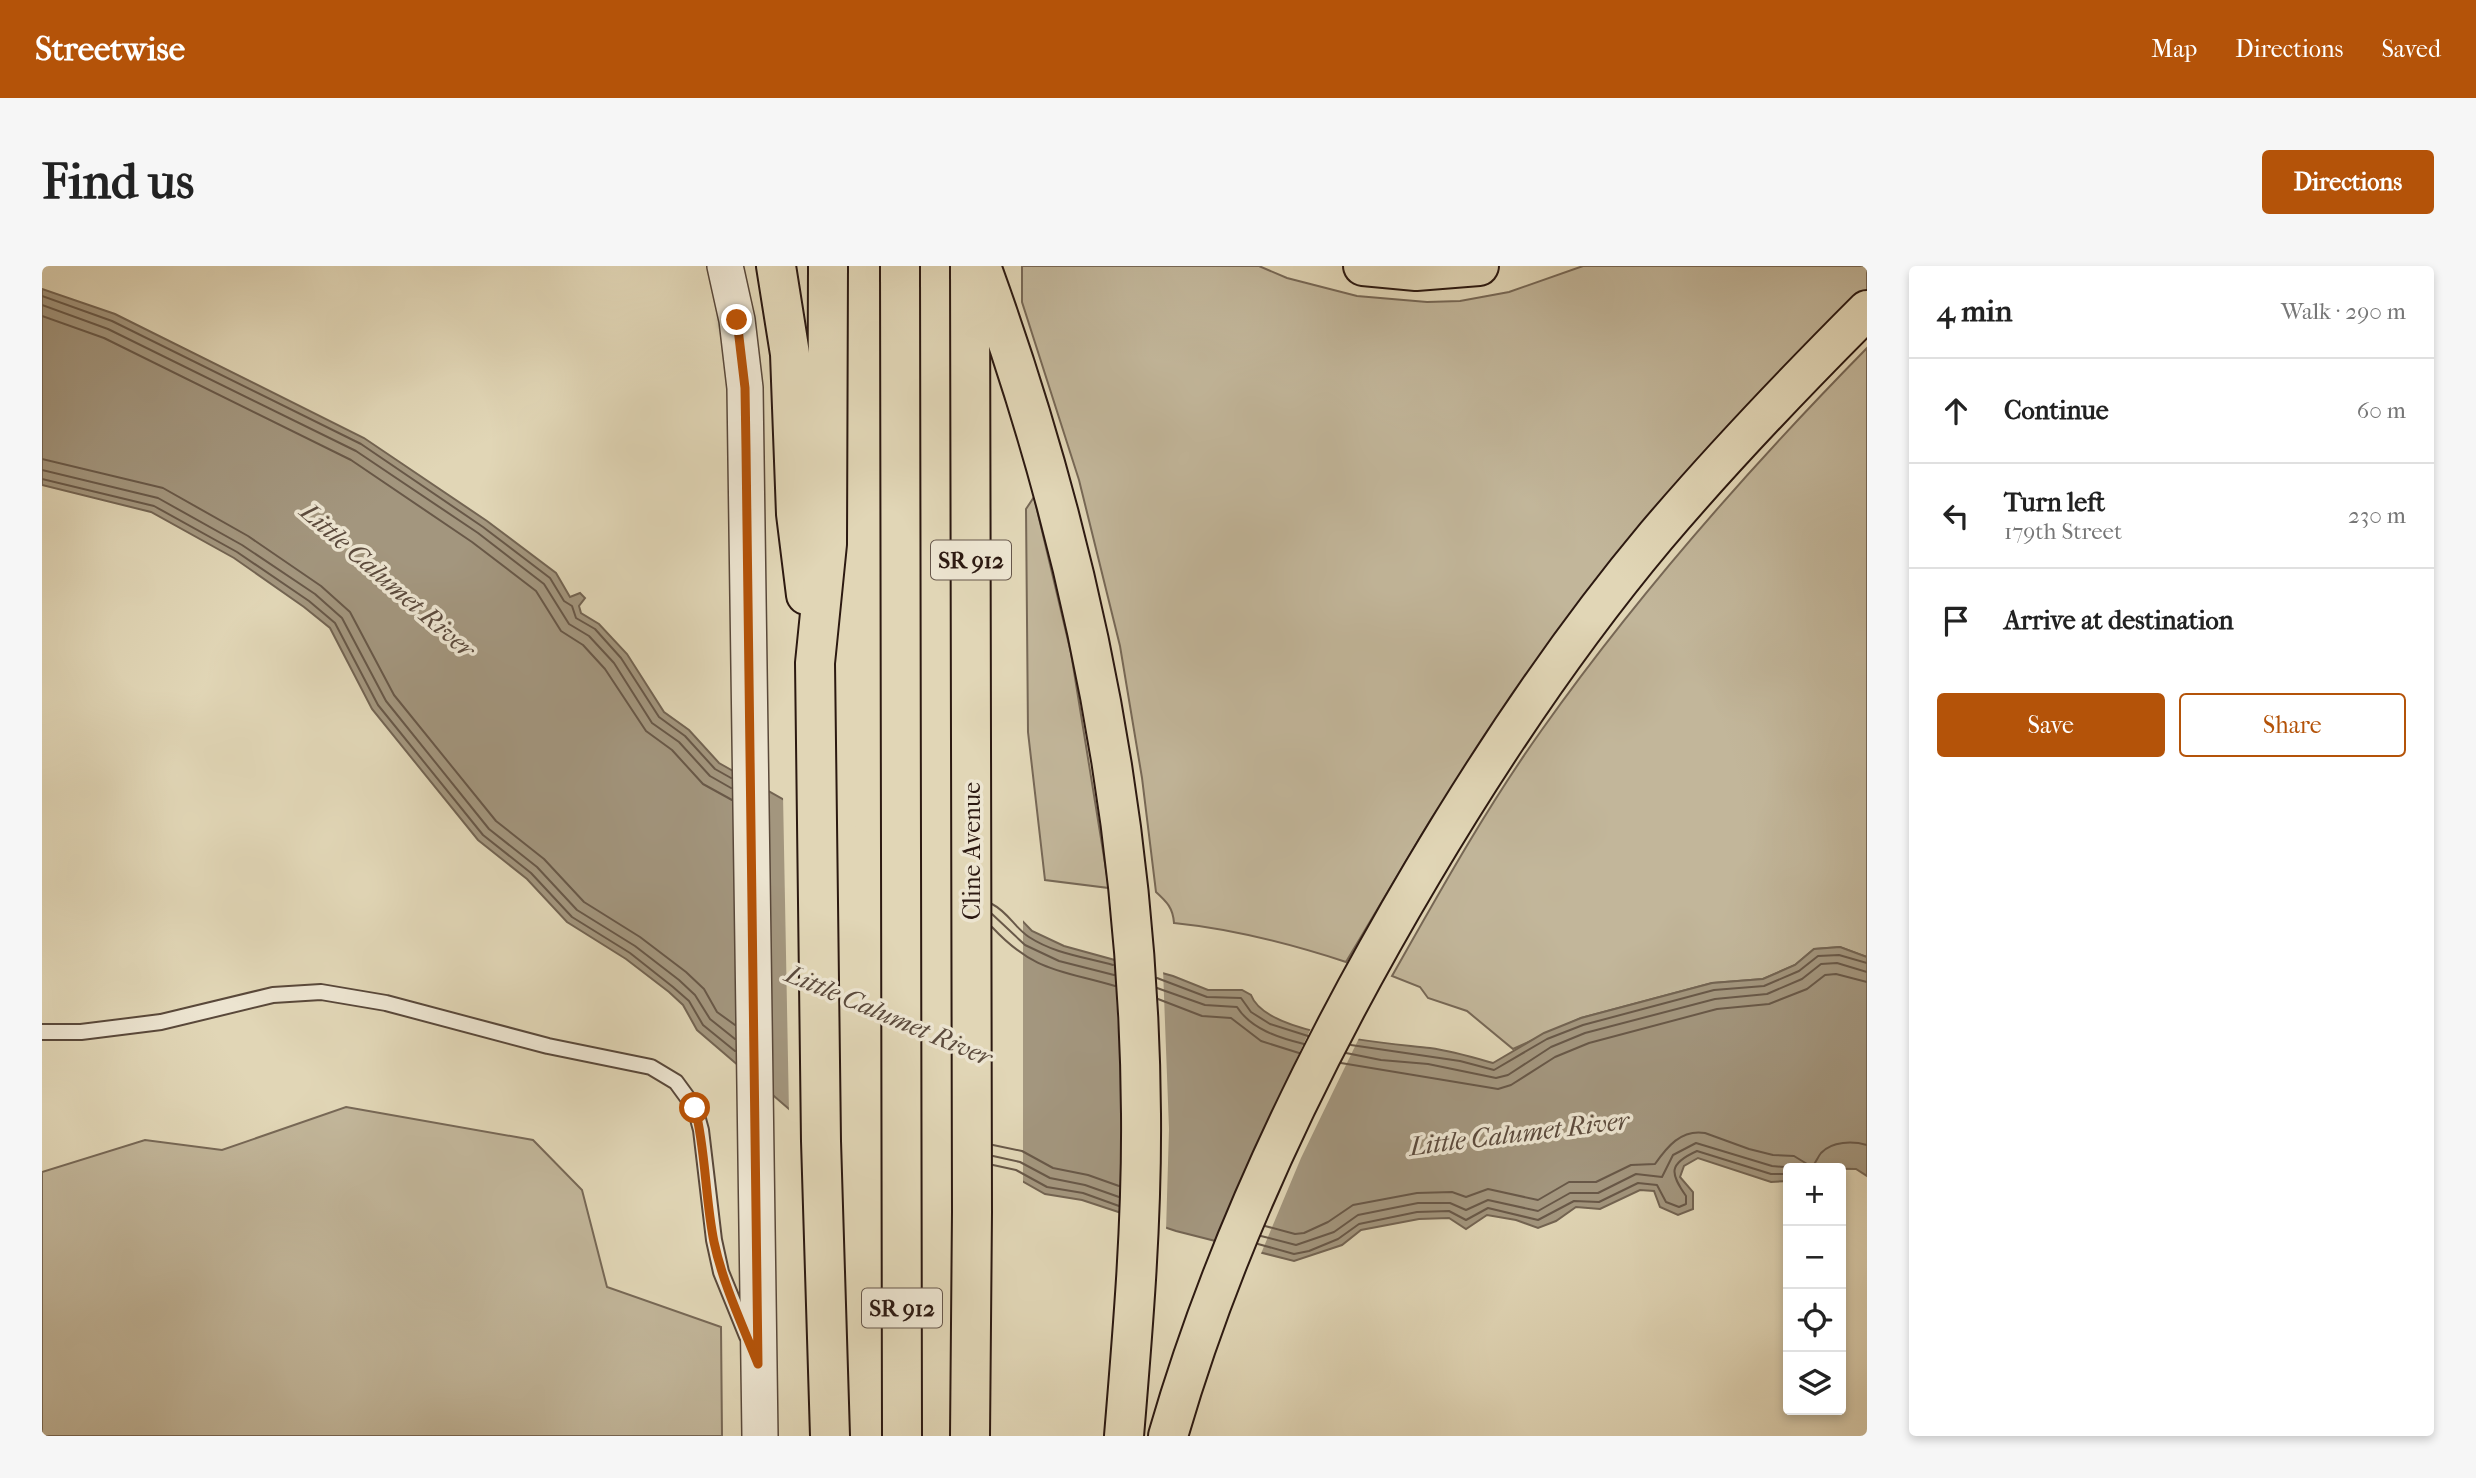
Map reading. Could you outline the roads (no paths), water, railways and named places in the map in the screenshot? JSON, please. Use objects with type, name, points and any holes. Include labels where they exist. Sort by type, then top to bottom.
[{"type":"highway","points":[[776,266],[790,354],[796,514],[815,663]]},
{"type":"highway","points":[[828,266],[827,544],[815,663],[821,1141],[830,1436]]},
{"type":"highway","name":"SR 912","points":[[900,266],[902,1436]]},
{"type":"highway","name":"Cline Avenue","points":[[970,266],[970,1436]]},
{"type":"highway","points":[[981,266],[1026,393],[1053,486],[1087,626],[1110,740],[1126,865],[1137,997],[1142,1110],[1135,1310],[1124,1436]]},
{"type":"highway","points":[[1363,266],[1416,271],[1479,266]]},
{"type":"highway","points":[[1168,1436],[1205,1327],[1282,1135],[1375,953],[1470,793],[1555,667],[1655,537],[1766,410],[1867,310]]},
{"type":"street","points":[[726,266],[737,320],[745,388],[760,1436]]},
{"type":"lane","points":[[42,1032],[81,1032],[161,1022],[274,995],[321,992],[386,1003],[548,1046],[658,1070],[681,1087],[695,1108],[701,1130],[714,1240],[721,1272],[758,1364]]},
{"type":"water","name":"Little Calumet River","points":[[42,289],[115,314],[364,438],[487,521],[556,573],[570,597],[580,593],[585,598],[579,606],[581,613],[599,624],[627,654],[664,712],[689,730],[719,763],[804,811],[1005,903],[1032,931],[1064,946],[1173,976],[1208,990],[1242,990],[1251,995],[1261,1009],[1280,1020],[1331,1035],[1438,1049],[1493,1063],[1544,1033],[1581,1018],[1712,983],[1763,979],[1795,965],[1814,949],[1840,947],[1867,957],[1867,1176],[1856,1169],[1846,1169],[1846,1163],[1783,1163],[1783,1181],[1771,1182],[1698,1158],[1684,1166],[1680,1177],[1693,1192],[1693,1209],[1678,1215],[1660,1207],[1654,1191],[1640,1190],[1600,1209],[1576,1207],[1556,1221],[1538,1228],[1516,1220],[1487,1215],[1466,1229],[1449,1218],[1419,1219],[1361,1230],[1342,1245],[1294,1261],[1176,1231],[1082,1200],[1045,1194],[1013,1176],[803,1121],[697,1030],[683,1005],[669,992],[626,959],[567,922],[527,879],[478,840],[372,709],[330,628],[234,558],[151,512],[42,485]]}]
